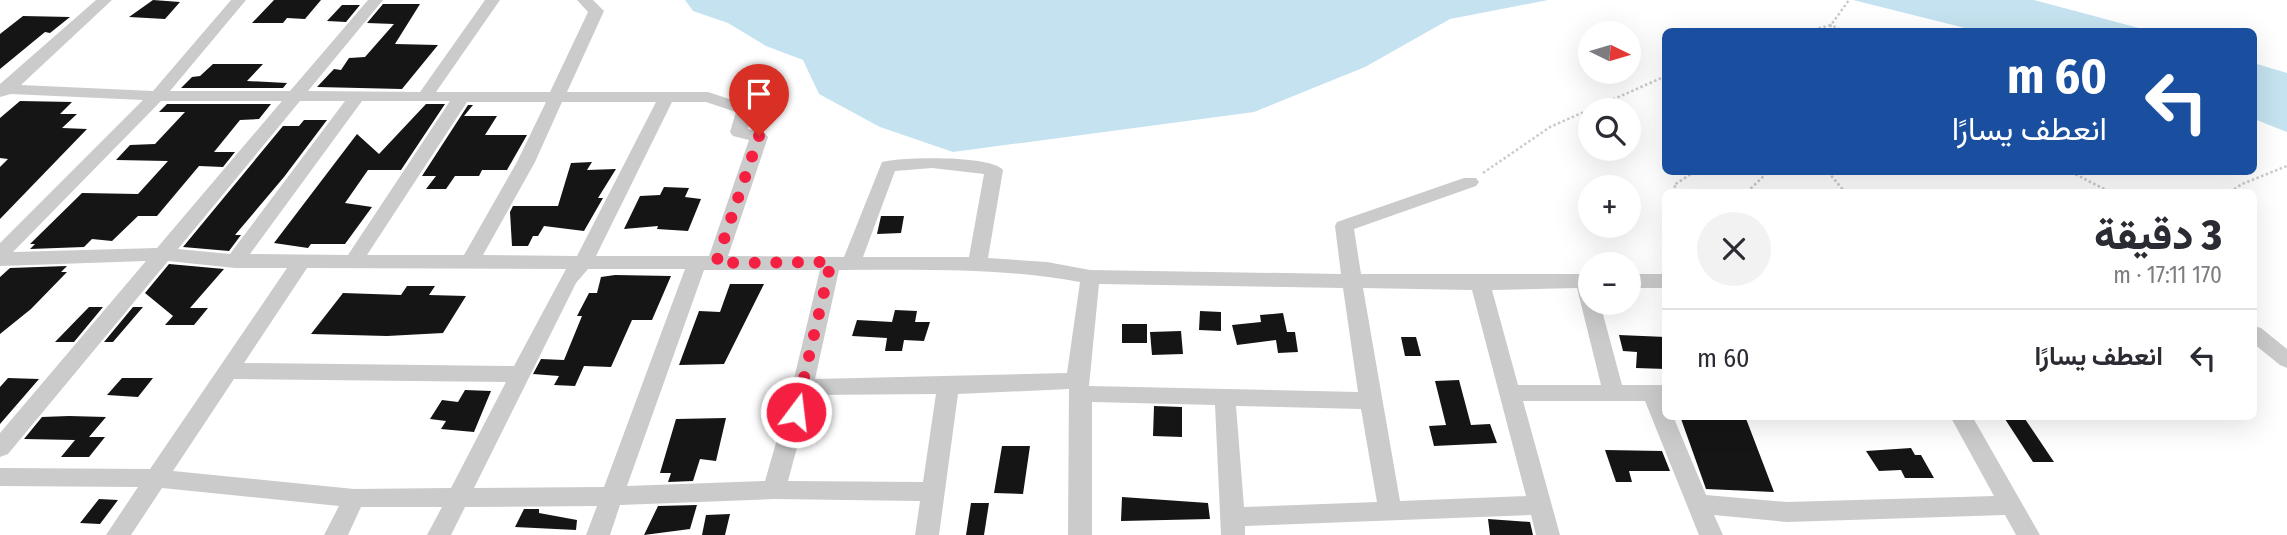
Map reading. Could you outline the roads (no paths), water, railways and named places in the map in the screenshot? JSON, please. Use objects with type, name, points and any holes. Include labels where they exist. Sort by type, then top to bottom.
[{"type":"street","points":[[3,91],[104,0]]},
{"type":"street","points":[[0,257],[157,96],[240,0]]},
{"type":"street","points":[[0,449],[160,254],[376,0]]},
{"type":"street","points":[[425,96],[493,0]]},
{"type":"street","points":[[470,261],[526,162],[596,11],[584,0]]},
{"type":"street","points":[[3,91],[157,96],[708,97],[745,110],[739,132],[759,136],[611,496],[598,535]]},
{"type":"street","points":[[234,261],[357,96]]},
{"type":"street","points":[[355,259],[462,96]]},
{"type":"street","points":[[439,535],[568,280],[583,262],[667,96]]},
{"type":"street","points":[[774,491],[841,262],[888,166],[932,162],[994,170],[977,264]]},
{"type":"street","points":[[1390,510],[1370,401],[1344,226],[1470,182]]},
{"type":"street","points":[[0,257],[160,254],[234,261],[355,259],[977,264],[1046,269],[1090,277],[1480,283],[1578,281]]},
{"type":"street","points":[[118,535],[302,261]]},
{"type":"street","points":[[1080,535],[1079,388],[1090,277]]},
{"type":"street","points":[[1641,281],[1662,281]]},
{"type":"street","points":[[1480,283],[1548,535]]},
{"type":"street","points":[[1596,315],[1614,391]]},
{"type":"street","points":[[2257,335],[2287,360]]},
{"type":"street","points":[[230,371],[522,374]]},
{"type":"street","points":[[927,535],[948,386]]},
{"type":"street","points":[[803,387],[1079,388],[1225,397],[1370,401]]},
{"type":"street","points":[[1510,393],[1659,393]]},
{"type":"street","points":[[1225,397],[1233,526],[1390,510],[1540,505]]},
{"type":"street","points":[[1669,420],[1711,535]]},
{"type":"street","points":[[1963,420],[2028,535]]},
{"type":"street","points":[[0,477],[155,478],[354,498],[611,496],[774,491],[932,492]]},
{"type":"street","points":[[336,535],[354,498]]},
{"type":"street","points":[[1700,504],[1787,512],[2011,505]]},
{"type":"water","points":[[685,0],[1548,0],[1450,19],[1365,67],[1254,112],[953,152],[880,127],[819,94],[803,60],[766,46],[728,23],[693,11]]},
{"type":"water","points":[[1853,0],[2034,0],[2139,28],[1965,28]]},
{"type":"water","points":[[2257,64],[2287,73],[2287,132],[2257,120]]}]
